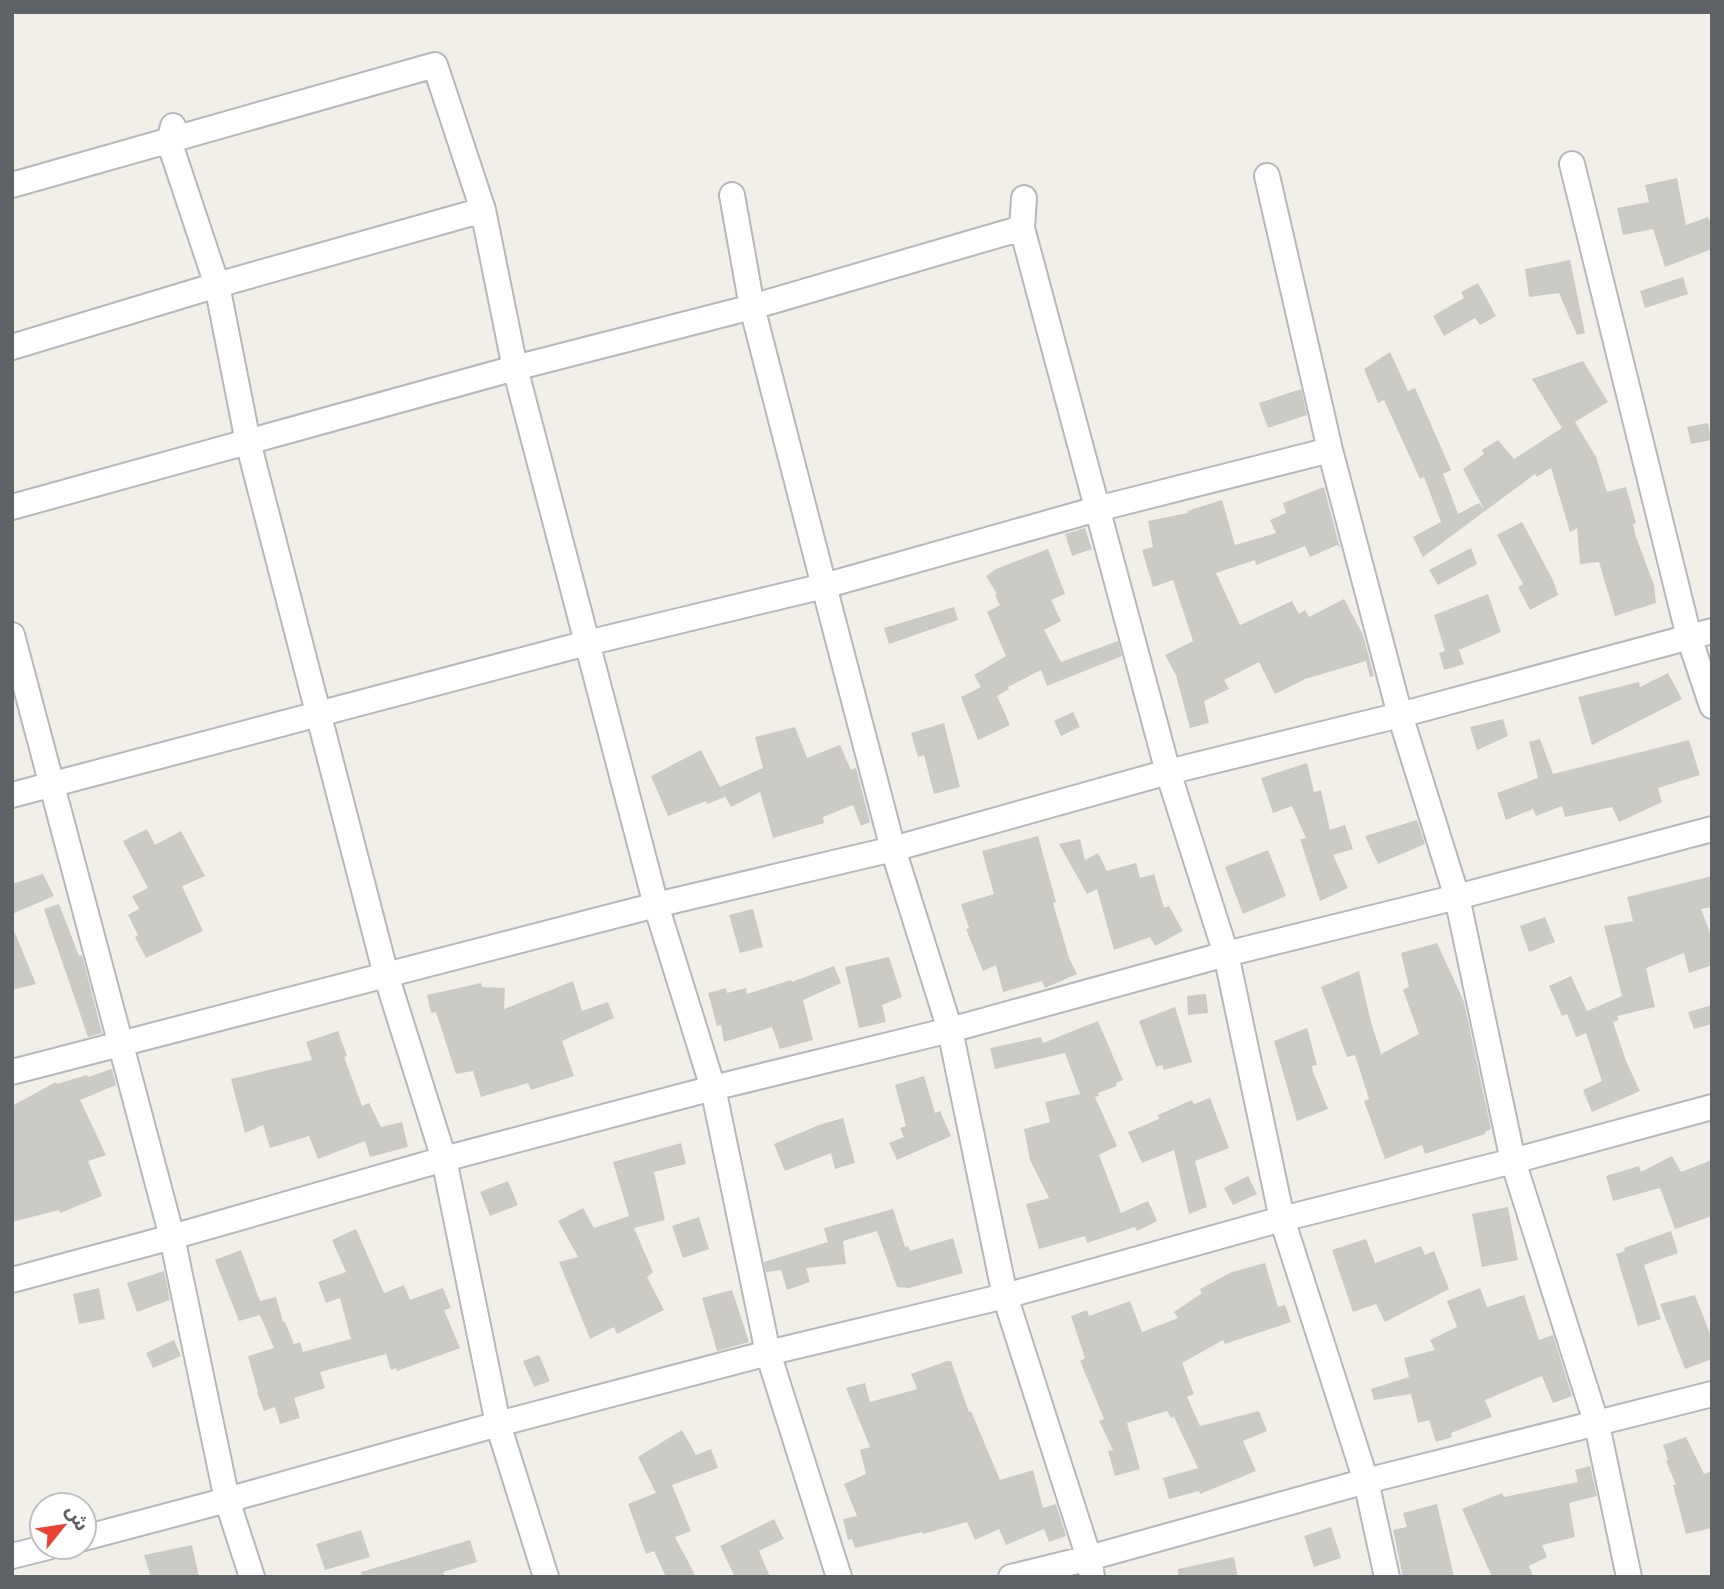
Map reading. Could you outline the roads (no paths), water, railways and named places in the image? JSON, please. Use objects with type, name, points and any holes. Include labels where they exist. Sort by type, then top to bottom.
[{"type":"street","points":[[12,185],[172,131],[435,65],[483,210],[515,368],[587,643],[656,905],[713,1088],[768,1353],[839,1577]]},
{"type":"street","points":[[172,131],[217,285],[247,442],[386,975],[444,1159],[498,1424],[546,1577]]},
{"type":"street","points":[[1572,164],[1700,634],[1712,706]]},
{"type":"street","points":[[1267,176],[1330,450],[1400,715],[1457,897],[1513,1161],[1597,1425],[1629,1577]]},
{"type":"street","points":[[732,195],[752,307],[824,586],[893,849],[950,1030],[1005,1296],[1090,1568]]},
{"type":"street","points":[[1024,198],[1022,228],[1097,509],[1168,772],[1226,954],[1282,1219],[1366,1482],[1387,1577]]},
{"type":"street","points":[[12,347],[217,285],[483,210]]},
{"type":"street","points":[[12,507],[515,368],[752,307],[1022,228]]},
{"type":"street","points":[[12,795],[587,643],[824,586],[1097,509],[1330,450]]},
{"type":"street","points":[[12,1072],[656,905],[893,849],[1168,772],[1400,715],[1700,634]]},
{"type":"street","points":[[12,635],[172,1237],[228,1500],[252,1577]]},
{"type":"street","points":[[12,1280],[444,1159],[713,1088],[950,1030],[1226,954],[1457,897],[1712,829]]},
{"type":"street","points":[[98,1534],[498,1424],[768,1353],[1005,1296],[1282,1219],[1712,1107]]},
{"type":"street","points":[[1011,1577],[1090,1568],[1366,1482],[1712,1394]]}]
